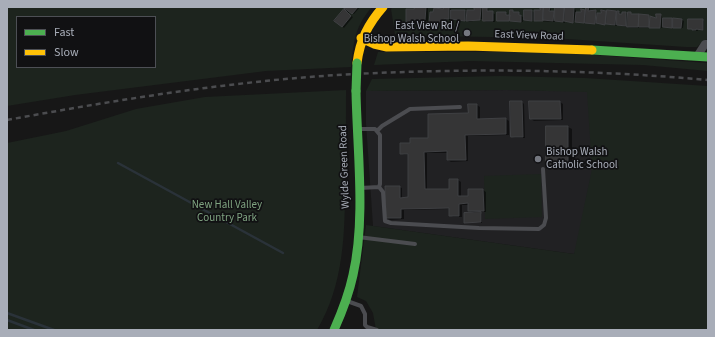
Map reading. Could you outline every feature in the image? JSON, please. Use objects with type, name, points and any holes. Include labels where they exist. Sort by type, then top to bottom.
[{"type":"street","name":"Wylde Green Road","points":[[334,330],[347,300],[352,283],[359,218],[356,129],[358,50],[361,38],[375,16],[383,7]]},
{"type":"street","name":"East View Road","points":[[361,38],[374,44],[387,46],[548,48],[698,55],[708,57]]},
{"type":"street","points":[[698,55],[705,44],[708,44]]},
{"type":"lane","points":[[377,131],[382,126],[410,109],[460,107]]},
{"type":"lane","points":[[356,129],[375,129],[380,135],[379,187],[383,192],[385,221],[391,223],[479,228],[539,229],[544,225],[546,218],[543,169]]},
{"type":"lane","points":[[358,188],[379,187]]},
{"type":"lane","points":[[357,237],[415,244]]},
{"type":"lane","points":[[347,300],[361,306],[365,314],[365,325],[377,330]]},
{"type":"shaded area","name":"Bishop Walsh Catholic School","points":[[507,90],[697,92],[574,254],[373,226],[366,123],[366,91]]},
{"type":"green space","points":[[7,7],[372,7],[358,28],[354,42],[351,67],[266,71],[75,95],[7,106]]},
{"type":"green space","points":[[393,7],[708,7],[708,39],[703,41],[697,47],[686,47],[552,38],[395,34],[391,9]]},
{"type":"green space","points":[[378,52],[552,52],[708,63],[708,71],[643,65],[471,61],[374,65]]},
{"type":"green space","points":[[500,76],[585,78],[708,86],[708,330],[376,330],[373,313],[366,301],[357,297],[366,225],[574,254],[592,169],[587,92],[507,90],[366,91],[372,79]]},
{"type":"green space","name":"New Hall Valley Country Park","points":[[346,90],[344,220],[341,258],[333,295],[317,330],[7,330],[7,143],[66,131],[136,109],[205,97]]},
{"type":"green space","points":[[541,174],[542,217],[485,219],[484,176]]},
{"type":"building","points":[[358,7],[352,14],[344,8]]},
{"type":"building","points":[[414,7],[426,7],[425,20],[412,20],[412,22],[406,22],[406,9],[414,9]]},
{"type":"building","points":[[443,7],[449,7],[449,19],[444,19],[444,21],[442,21],[443,23],[429,23],[430,12],[433,12],[434,8],[443,9]]},
{"type":"building","points":[[474,7],[481,7],[480,20],[466,21],[467,10],[474,10]]},
{"type":"building","points":[[540,7],[543,7],[543,21],[534,21],[534,10],[540,10]]},
{"type":"building","points":[[544,7],[550,7],[549,11],[554,11],[553,21],[543,20]]},
{"type":"building","points":[[555,7],[564,8],[563,22],[555,21]]},
{"type":"building","points":[[565,7],[574,8],[573,23],[564,21]]},
{"type":"building","points":[[586,7],[589,7],[588,11],[596,10],[595,24],[585,23]]},
{"type":"building","points":[[483,8],[487,8],[487,11],[493,11],[493,21],[483,21]]},
{"type":"building","points":[[344,9],[351,16],[342,27],[334,21]]},
{"type":"building","points":[[581,9],[585,10],[584,23],[575,22],[576,12],[581,12]]},
{"type":"building","points":[[451,10],[465,10],[465,21],[451,19]]},
{"type":"building","points":[[510,10],[513,10],[513,12],[519,12],[519,15],[521,15],[521,22],[510,21]]},
{"type":"building","points":[[524,10],[532,10],[532,21],[524,20]]},
{"type":"building","points":[[601,10],[606,11],[605,25],[596,23],[597,13],[601,13]]},
{"type":"building","points":[[607,10],[616,11],[615,25],[606,24]]},
{"type":"building","points":[[617,11],[619,11],[619,14],[626,12],[626,26],[617,25]]},
{"type":"building","points":[[497,12],[506,12],[506,15],[510,15],[509,21],[497,21]]},
{"type":"building","points":[[628,12],[631,12],[631,14],[639,14],[638,27],[627,27]]},
{"type":"building","points":[[639,14],[649,15],[649,27],[639,27]]},
{"type":"building","points":[[656,14],[661,14],[660,28],[649,28],[650,16],[656,18]]},
{"type":"building","points":[[663,18],[672,18],[672,28],[663,27]]},
{"type":"building","points":[[673,18],[682,19],[681,28],[673,28]]},
{"type":"building","points":[[688,19],[703,19],[703,30],[688,29]]},
{"type":"building","points":[[510,101],[522,101],[523,137],[511,137]]},
{"type":"building","points":[[529,101],[560,101],[561,119],[530,119]]},
{"type":"building","points":[[468,104],[477,104],[477,119],[506,118],[506,134],[465,135],[466,160],[447,160],[447,151],[424,152],[425,189],[449,189],[449,179],[458,179],[458,196],[468,196],[468,189],[483,189],[484,211],[468,211],[468,203],[459,204],[459,216],[449,216],[449,208],[401,209],[401,218],[386,218],[385,186],[400,186],[400,198],[408,197],[408,154],[400,154],[400,143],[410,143],[410,138],[428,138],[428,114],[468,113]]},
{"type":"building","points":[[546,126],[568,126],[568,165],[546,165]]},
{"type":"building","points":[[481,212],[481,222],[464,223],[464,213]]},
{"type":"waterway","points":[[118,163],[283,253]]},
{"type":"waterway","points":[[7,313],[54,330]]},
{"type":"waterway","points":[[7,320],[34,330]]},
{"type":"railway","points":[[7,120],[213,87],[337,75],[430,71],[522,71],[662,76],[708,80]]},
{"type":"traffic: fast","points":[[592,50],[708,57]]},
{"type":"traffic: fast","points":[[356,91],[357,63]]},
{"type":"traffic: fast","points":[[334,330],[345,303],[357,253],[360,184],[356,91]]},
{"type":"traffic: slow","points":[[357,63],[360,47],[369,26],[383,7]]},
{"type":"traffic: slow","points":[[361,38],[374,44],[387,47],[468,46],[592,50]]},
{"type":"place","name":"East View Rd / Bishop Walsh School","points":[[467,33]]},
{"type":"place","name":"Bishop Walsh Catholic School","points":[[538,159]]}]
